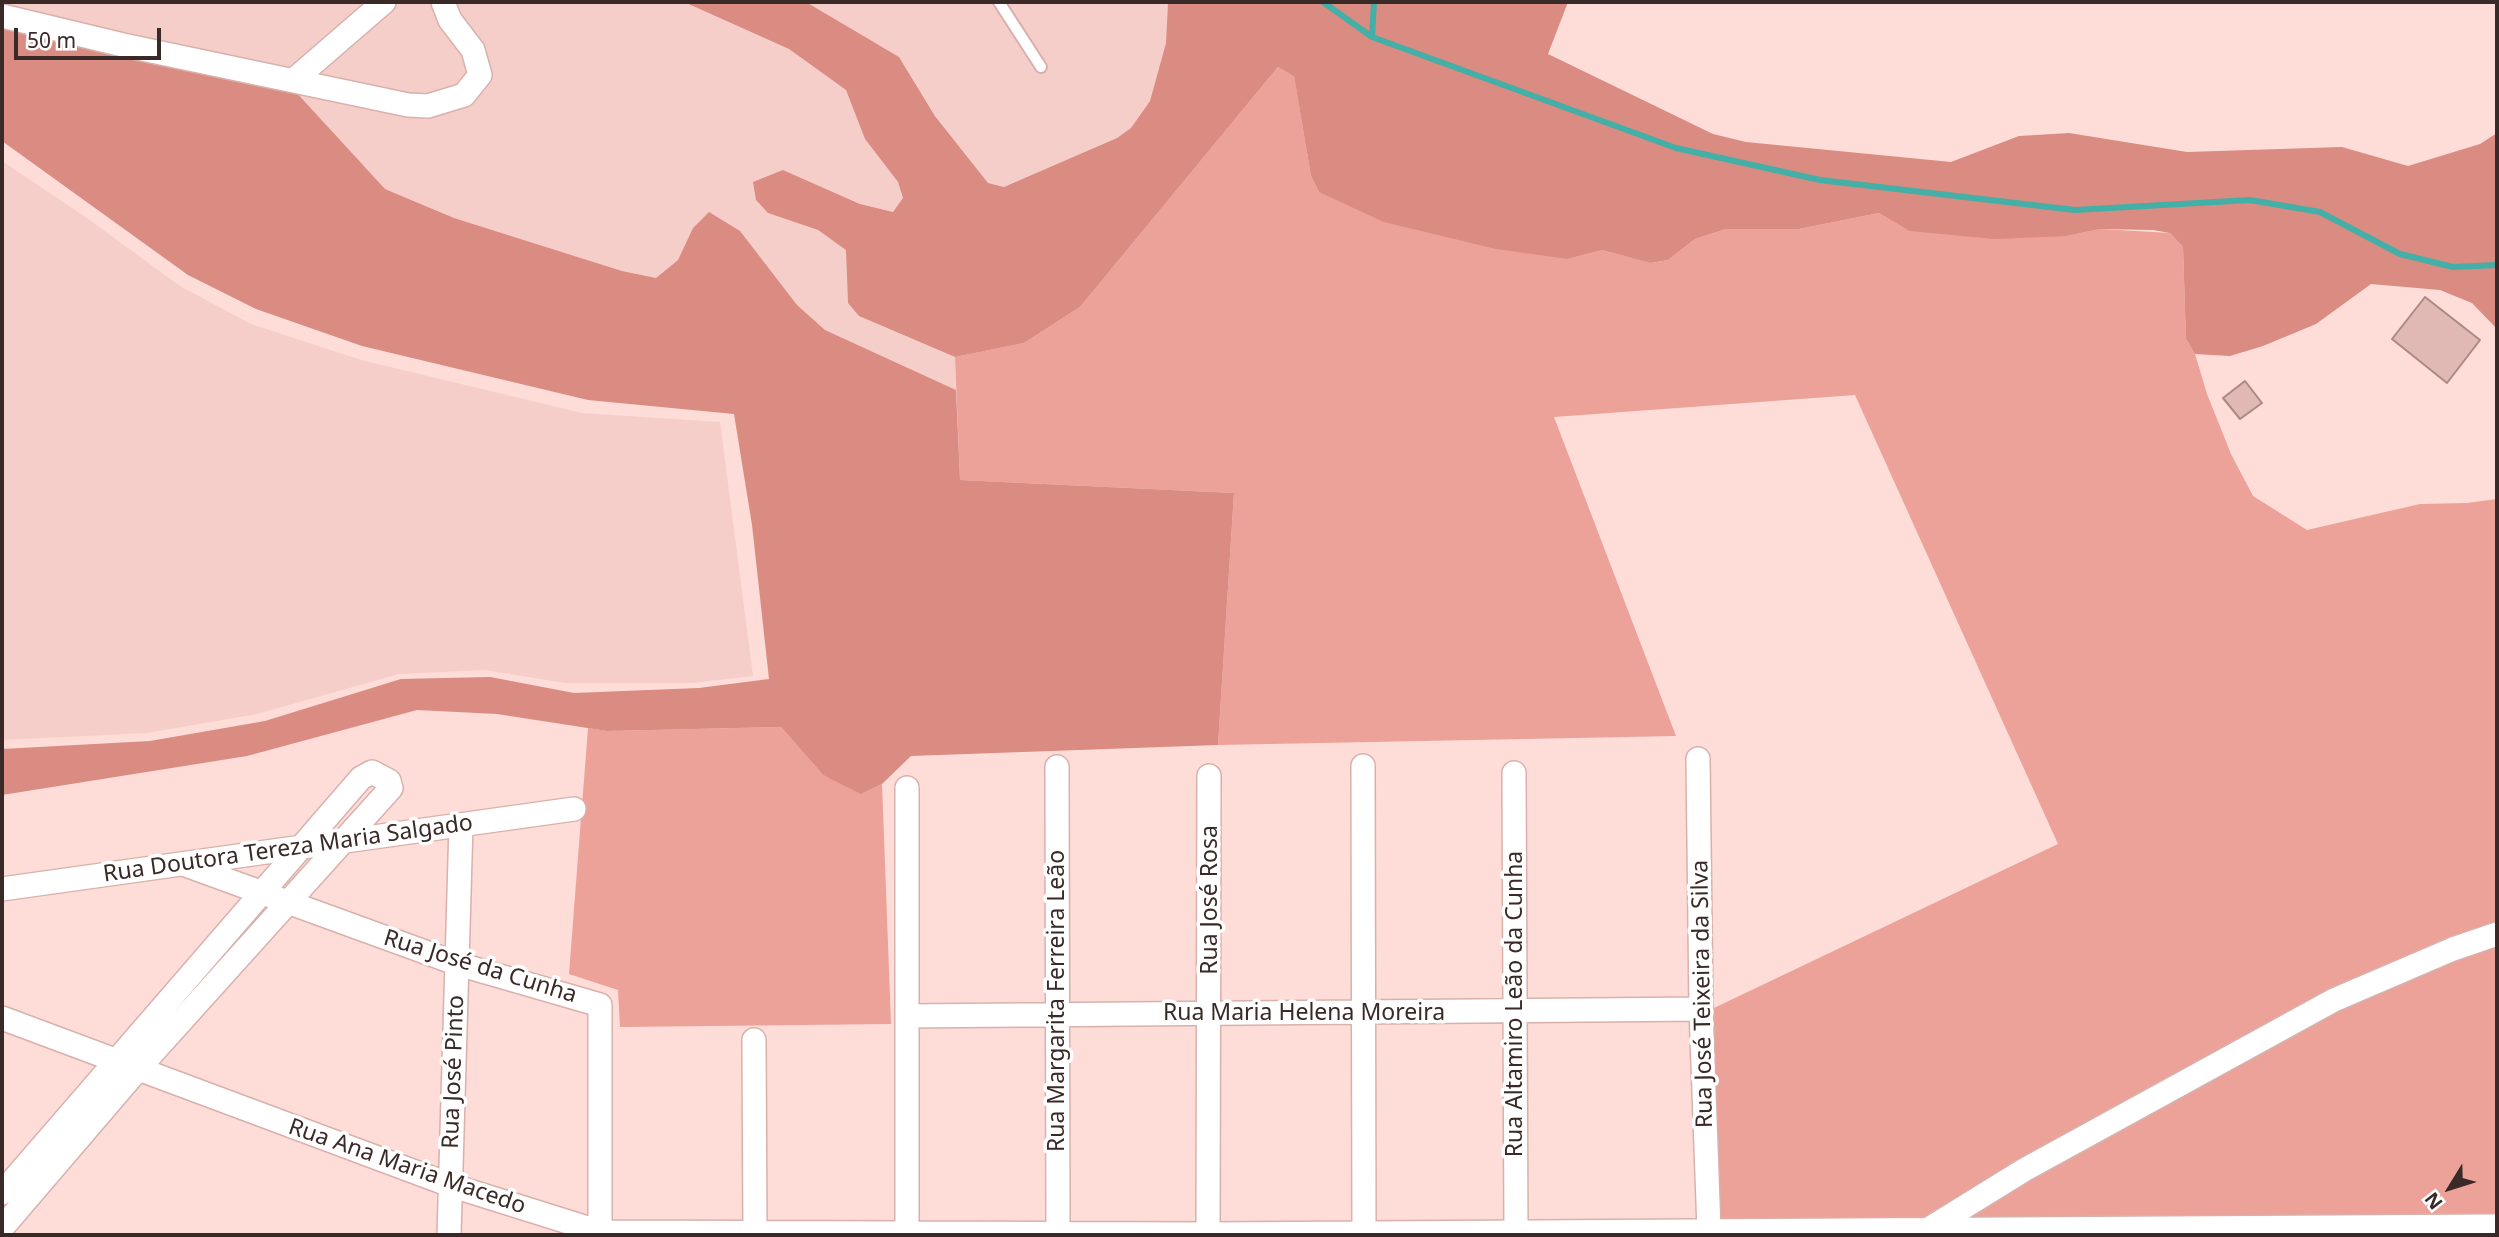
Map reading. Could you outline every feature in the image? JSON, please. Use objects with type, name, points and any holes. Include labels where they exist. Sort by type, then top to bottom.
[{"type":"street","points":[[295,79],[384,2]]},
{"type":"street","points":[[2,16],[123,45],[295,79],[408,105],[428,106],[464,95],[480,75],[473,50],[450,20],[443,2]]},
{"type":"street","name":"Rua José Teixeira da Silva","points":[[1698,759],[1701,1009],[1709,1230]]},
{"type":"street","points":[[1363,766],[1364,1233]]},
{"type":"street","name":"Rua Margarita Ferreira Leão","points":[[1057,767],[1058,1234]]},
{"type":"street","points":[[2,1193],[360,778],[372,772],[389,781],[391,788],[138,1069],[2,1228]]},
{"type":"street","name":"Rua Altamiro Leão da Cunha","points":[[1514,773],[1516,1233]]},
{"type":"street","name":"Rua José Rosa","points":[[1208,1235],[1209,776]]},
{"type":"street","points":[[906,788],[907,1234]]},
{"type":"street","name":"Rua Doutora Tereza Maria Salgado","points":[[2,889],[574,809]]},
{"type":"street","name":"Rua José Pinto","points":[[449,1235],[460,825]]},
{"type":"street","name":"Rua José da Cunha","points":[[183,864],[458,964],[600,1004],[600,1234]]},
{"type":"street","points":[[1927,1230],[2024,1170],[2334,1000],[2453,949],[2497,934]]},
{"type":"street","name":"Rua Maria Helena Moreira","points":[[907,1016],[1701,1009]]},
{"type":"street","name":"Rua Ana Maria Macedo","points":[[2,1018],[450,1185],[600,1234],[1208,1235],[2497,1226]]},
{"type":"street","points":[[754,1040],[755,1235]]},
{"type":"lane","points":[[999,2],[1041,67]]},
{"type":"shaded area","points":[[2,2],[684,2],[789,49],[846,90],[865,139],[898,182],[903,198],[893,212],[860,204],[783,170],[768,213],[818,230],[847,250],[848,302],[859,316],[955,357],[956,390],[825,330],[797,305],[768,269],[693,228],[678,260],[656,278],[622,271],[454,218],[385,189],[295,91],[126,58],[2,27]]},
{"type":"shaded area","points":[[684,2],[806,2],[899,57],[935,116],[988,183],[1004,187],[1117,138],[1131,128],[1150,101],[1166,43],[1168,2],[1568,2],[1548,54],[1713,134],[1746,142],[1951,162],[2019,136],[2069,133],[2187,152],[2342,147],[2408,166],[2480,144],[2497,133],[2497,329],[2472,303],[2440,290],[2371,284],[2316,324],[2263,346],[2230,356],[2195,354],[2186,339],[2183,247],[2170,233],[2153,230],[2100,229],[2067,236],[1995,239],[1909,231],[1879,213],[1799,229],[1726,229],[1695,239],[1668,260],[1651,263],[1602,250],[1568,259],[1496,249],[1384,222],[1319,192],[1311,176],[1294,76],[1278,67],[1080,307],[1024,343],[955,357],[859,316],[848,303],[846,250],[818,230],[768,213],[756,200],[753,182],[783,170],[860,204],[893,212],[903,198],[898,182],[865,139],[846,90],[789,49]]},
{"type":"shaded area","points":[[806,2],[1168,2],[1166,43],[1150,101],[1131,128],[1117,138],[1005,187],[988,183],[935,115],[899,57]]},
{"type":"shaded area","points":[[2,27],[126,58],[295,91],[385,189],[454,218],[622,271],[656,278],[678,260],[693,228],[709,212],[740,231],[797,305],[825,330],[956,390],[960,480],[1234,493],[1218,745],[911,756],[882,784],[861,794],[823,775],[781,727],[607,731],[497,714],[417,710],[247,756],[2,795],[2,749],[150,741],[265,721],[401,679],[490,677],[574,693],[699,688],[769,679],[752,525],[734,414],[588,400],[362,346],[256,309],[188,275],[2,141]]},
{"type":"shaded area","points":[[1278,67],[1294,75],[1311,176],[1319,192],[1568,259],[1602,250],[1652,263],[1668,260],[1695,239],[1726,229],[1799,229],[1879,213],[1909,231],[2067,236],[2100,229],[2170,233],[2183,247],[2186,339],[2195,354],[2207,394],[2231,454],[2253,496],[2307,530],[2420,504],[2497,499],[2497,925],[1924,1222],[1715,1218],[1714,1008],[2058,844],[1855,395],[1554,417],[1676,736],[1218,745],[1234,493],[960,480],[955,357],[1024,343],[1080,307]]},
{"type":"shaded area","points":[[2,161],[84,216],[180,286],[251,324],[361,360],[582,413],[720,422],[753,676],[692,683],[565,683],[485,670],[399,674],[257,714],[147,733],[2,740]]},
{"type":"shaded area","points":[[781,727],[823,775],[863,793],[882,784],[891,1024],[620,1027],[618,990],[569,974],[588,728],[607,731]]},
{"type":"shaded area","points":[[2497,939],[2497,1216],[2383,1214],[1944,1226],[2277,1035]]},
{"type":"building","points":[[2425,297],[2480,340],[2447,383],[2392,339]]},
{"type":"building","points":[[2245,381],[2262,403],[2240,419],[2223,398]]},
{"type":"waterway","points":[[1323,2],[1372,37],[1676,148],[1820,180],[2075,210],[2250,200],[2320,212],[2400,254],[2453,267],[2497,265]]},
{"type":"waterway","points":[[1372,37],[1374,2]]}]
